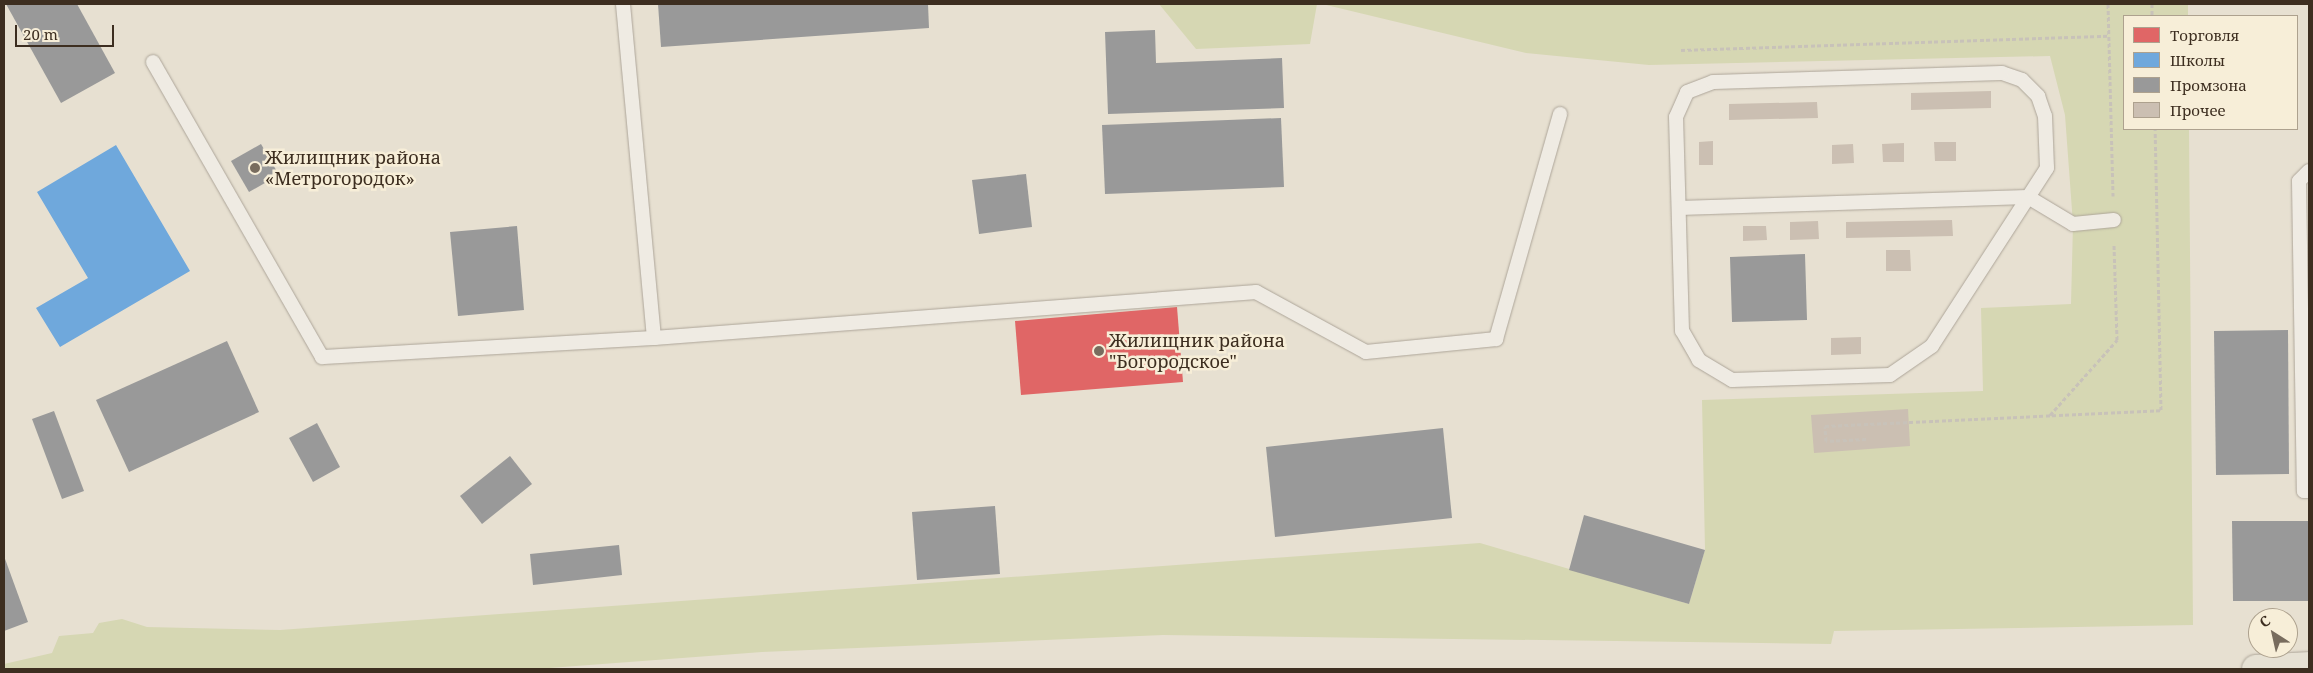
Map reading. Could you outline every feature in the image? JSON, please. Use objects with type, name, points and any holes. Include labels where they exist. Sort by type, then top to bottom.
[{"type":"main road","points":[[2256,669],[2309,666]]},
{"type":"lane","points":[[623,4],[654,338]]},
{"type":"lane","points":[[153,62],[322,357],[654,338],[1256,292],[1366,352],[1496,339],[1560,114]]},
{"type":"lane","points":[[2012,75],[2031,87],[2045,116],[2047,168],[1932,346],[1890,375],[1742,379],[1708,368],[1688,346],[1682,331],[1678,208],[1677,108],[1694,86],[1722,81],[2012,75]]},
{"type":"lane","points":[[2309,172],[2299,181],[2304,491],[2309,491]]},
{"type":"lane","points":[[1678,208],[2028,197],[2073,224],[2114,220]]},
{"type":"path","points":[[1681,50],[2109,36]]},
{"type":"path","points":[[1866,439],[1826,441],[1825,426],[2161,410],[2155,130]]},
{"type":"green space","points":[[1159,4],[1317,4],[1310,44],[1196,49]]},
{"type":"green space","points":[[1322,4],[2188,4],[2188,15],[2123,15],[2123,130],[2189,130],[2193,625],[1834,631],[1831,644],[1163,635],[762,652],[536,669],[4,669],[4,664],[52,653],[59,636],[93,633],[99,623],[122,619],[147,627],[280,630],[1480,543],[1689,604],[1705,550],[1702,400],[1983,391],[1981,308],[2071,304],[2073,224],[2065,115],[2050,56],[1649,65],[1526,53]]},
{"type":"building: Торговля","name":"Жилищник района \"Богородское\"","points":[[1177,307],[1183,382],[1021,395],[1015,321]]},
{"type":"building: Школы","points":[[116,145],[190,271],[60,347],[36,308],[88,278],[37,192]]},
{"type":"building: Промзона","points":[[6,4],[77,4],[115,73],[61,103]]},
{"type":"building: Промзона","points":[[658,4],[928,4],[929,28],[661,47]]},
{"type":"building: Промзона","points":[[1155,30],[1156,63],[1282,58],[1284,108],[1108,114],[1105,32]]},
{"type":"building: Промзона","points":[[1281,118],[1284,187],[1105,194],[1102,125]]},
{"type":"building: Промзона","name":"Жилищник района «Метрогородок»","points":[[261,144],[279,175],[249,192],[231,161]]},
{"type":"building: Промзона","points":[[1026,174],[1032,227],[979,234],[972,180]]},
{"type":"building: Промзона","points":[[517,226],[524,310],[458,316],[450,232]]},
{"type":"building: Промзона","points":[[1805,254],[1807,320],[1732,322],[1730,257]]},
{"type":"building: Промзона","points":[[2288,330],[2289,474],[2216,475],[2214,331]]},
{"type":"building: Промзона","points":[[227,341],[259,412],[129,472],[96,400]]},
{"type":"building: Промзона","points":[[54,411],[84,491],[62,499],[32,419]]},
{"type":"building: Промзона","points":[[317,423],[340,467],[313,482],[289,438]]},
{"type":"building: Промзона","points":[[1443,428],[1452,518],[1275,537],[1266,447]]},
{"type":"building: Промзона","points":[[510,456],[532,484],[482,524],[460,496]]},
{"type":"building: Промзона","points":[[995,506],[1000,574],[917,580],[912,512]]},
{"type":"building: Промзона","points":[[1584,515],[1705,550],[1689,604],[1569,570]]},
{"type":"building: Промзона","points":[[2232,521],[2309,521],[2309,601],[2233,601]]},
{"type":"building: Промзона","points":[[619,545],[622,575],[533,585],[530,554]]},
{"type":"building: Промзона","points":[[4,556],[28,622],[4,631]]},
{"type":"building: Прочее","points":[[1991,91],[1991,108],[1911,110],[1911,93]]},
{"type":"building: Прочее","points":[[1817,102],[1818,118],[1729,120],[1729,104]]},
{"type":"building: Прочее","points":[[1713,141],[1713,165],[1699,165],[1699,142]]},
{"type":"building: Прочее","points":[[1934,142],[1956,142],[1956,161],[1935,161]]},
{"type":"building: Прочее","points":[[1904,143],[1904,162],[1883,162],[1882,144]]},
{"type":"building: Прочее","points":[[1853,144],[1854,163],[1832,164],[1832,145]]},
{"type":"building: Прочее","points":[[1952,220],[1953,236],[1846,238],[1846,222]]},
{"type":"building: Прочее","points":[[1818,221],[1819,239],[1790,240],[1790,222]]},
{"type":"building: Прочее","points":[[1743,226],[1766,226],[1767,240],[1743,241]]},
{"type":"building: Прочее","points":[[1886,250],[1910,250],[1911,271],[1886,271]]},
{"type":"building: Прочее","points":[[1861,337],[1861,354],[1831,355],[1831,338]]},
{"type":"building: Прочее","points":[[1908,409],[1910,446],[1814,453],[1811,415]]},
{"type":"place","name":"Жилищник района «Метрогородок»","points":[[255,168]]},
{"type":"place","name":"Жилищник района \"Богородское\"","points":[[1099,351]]}]
